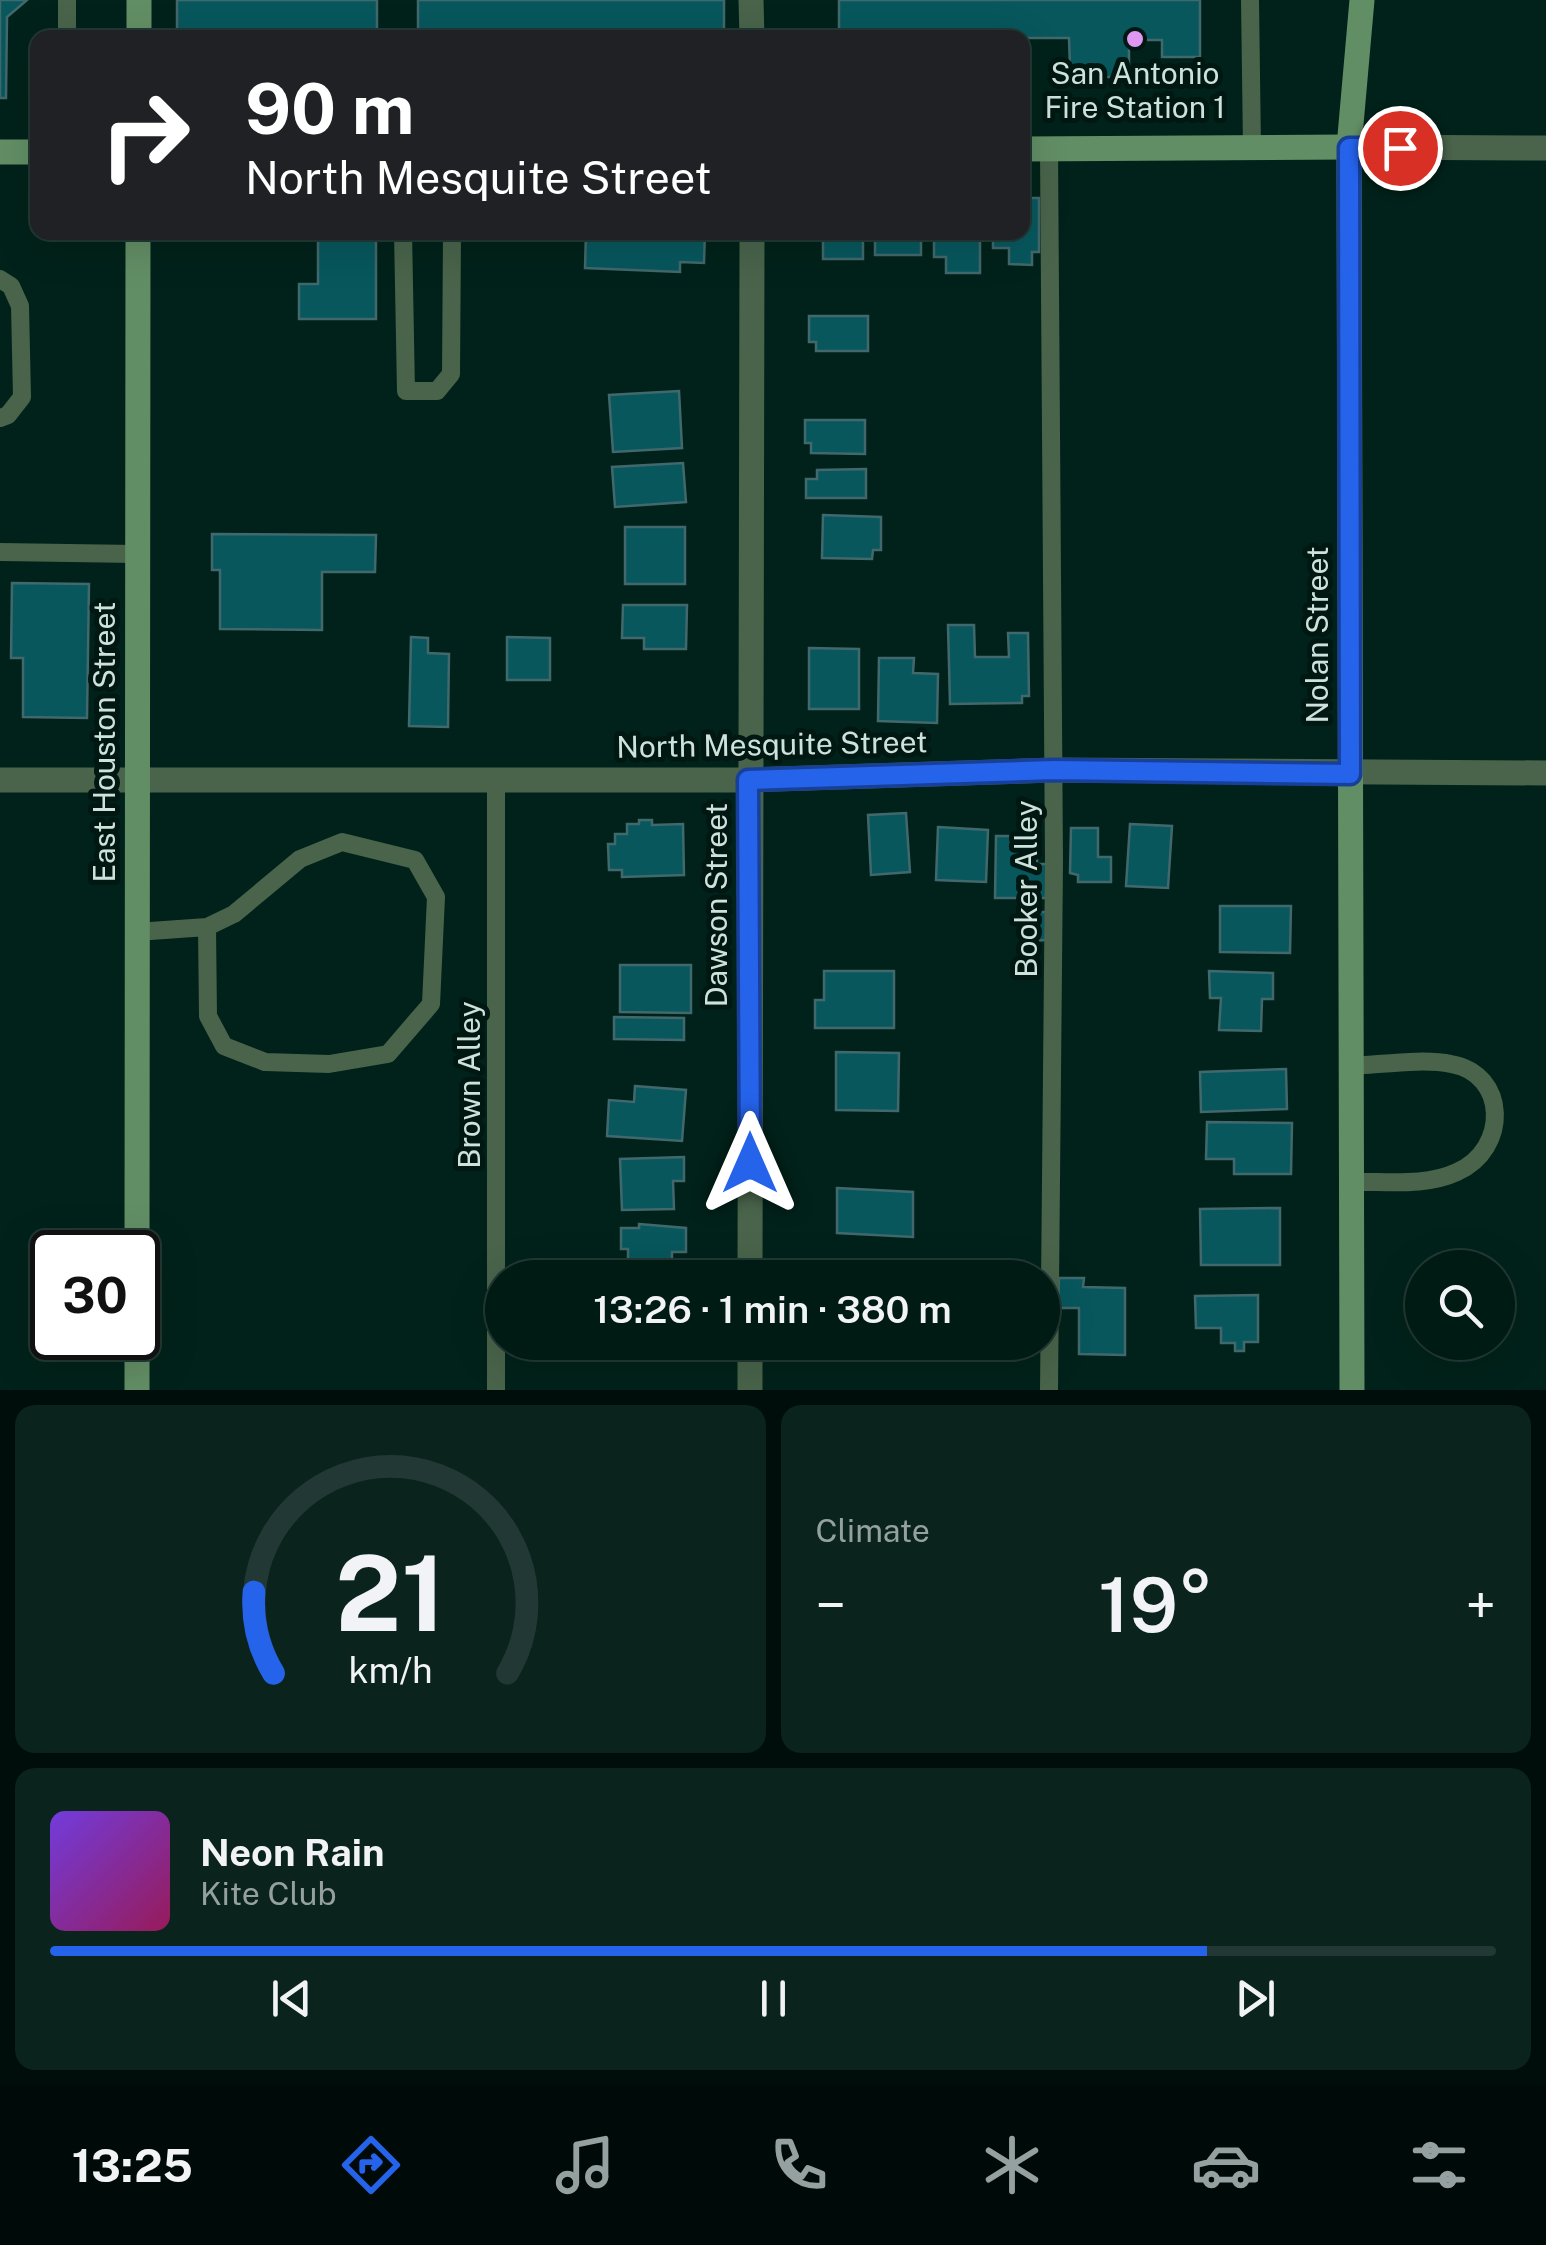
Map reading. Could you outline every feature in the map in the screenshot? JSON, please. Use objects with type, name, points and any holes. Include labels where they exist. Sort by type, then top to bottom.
[{"type":"street","points":[[139,0],[139,30]]},
{"type":"street","points":[[752,0],[752,30]]},
{"type":"street","name":"Nolan Street","points":[[1352,1390],[1349,148],[1362,0]]},
{"type":"street","points":[[1030,149],[1546,148]]},
{"type":"street","points":[[0,152],[30,152]]},
{"type":"street","name":"East Houston Street","points":[[137,1230],[138,240]]},
{"type":"street","name":"Dawson Street","points":[[750,1260],[752,240]]},
{"type":"street","name":"North Mesquite Street","points":[[0,780],[748,780],[1054,770],[1546,773]]},
{"type":"street","points":[[137,1360],[137,1390]]},
{"type":"street","points":[[750,1360],[750,1390]]},
{"type":"lane","points":[[66,30],[67,0]]},
{"type":"lane","points":[[1250,0],[1252,148]]},
{"type":"lane","name":"Booker Alley","points":[[1049,149],[1054,770],[1049,1390]]},
{"type":"lane","points":[[403,240],[406,390],[438,392],[451,374],[452,240]]},
{"type":"lane","points":[[0,279],[11,286],[20,306],[22,396],[8,415],[0,418]]},
{"type":"lane","points":[[0,552],[137,554]]},
{"type":"lane","name":"Brown Alley","points":[[496,780],[496,1390]]},
{"type":"lane","points":[[136,932],[208,927],[234,914],[300,859],[342,842],[415,860],[436,896],[431,1004],[388,1054],[329,1064],[265,1062],[224,1046],[208,1016],[208,927]]},
{"type":"lane","points":[[1350,1066],[1451,1064],[1472,1072],[1487,1088],[1496,1113],[1495,1134],[1483,1156],[1462,1170],[1436,1181],[1351,1182]]},
{"type":"building","points":[[0,0],[27,0],[7,17],[6,98],[0,98]]},
{"type":"building","points":[[177,0],[377,0],[377,30],[177,30]]},
{"type":"building","points":[[418,0],[724,0],[724,30],[418,30]]},
{"type":"building","name":"San Antonio Fire Station 1","points":[[839,0],[1200,0],[1200,57],[1162,57],[1162,40],[1129,40],[1129,77],[1079,77],[1078,67],[1070,67],[1069,38],[1030,38],[1030,30],[839,30]]},
{"type":"building","points":[[1030,198],[1039,198],[1039,252],[1032,252],[1032,265],[1009,264],[1009,248],[993,248],[993,240],[1030,240]]},
{"type":"building","points":[[318,240],[376,240],[376,319],[299,319],[299,284],[318,284]]},
{"type":"building","points":[[586,240],[705,240],[704,263],[680,262],[680,272],[585,268]]},
{"type":"building","points":[[823,240],[863,240],[863,259],[823,259]]},
{"type":"building","points":[[875,240],[921,240],[921,255],[875,255]]},
{"type":"building","points":[[934,240],[980,240],[980,273],[946,273],[946,257],[934,257]]},
{"type":"building","points":[[809,316],[868,316],[868,351],[816,351],[816,342],[809,342]]},
{"type":"building","points":[[679,391],[682,448],[613,452],[609,395]]},
{"type":"building","points":[[805,420],[865,420],[865,454],[811,453],[811,443],[805,443]]},
{"type":"building","points":[[683,463],[686,502],[615,507],[612,467]]},
{"type":"building","points":[[866,469],[866,498],[806,498],[806,479],[817,479],[817,470]]},
{"type":"building","points":[[823,515],[881,517],[881,550],[873,550],[872,559],[822,558]]},
{"type":"building","points":[[625,527],[685,527],[685,584],[625,584]]},
{"type":"building","points":[[212,534],[376,535],[375,572],[322,572],[322,630],[220,629],[220,570],[212,570]]},
{"type":"building","points":[[12,583],[89,584],[87,718],[23,717],[23,658],[11,658]]},
{"type":"building","points":[[623,605],[687,605],[686,649],[644,649],[644,638],[622,638]]},
{"type":"building","points":[[948,625],[974,625],[975,657],[1009,657],[1008,633],[1028,633],[1029,696],[1022,696],[1022,703],[950,704]]},
{"type":"building","points":[[411,637],[428,638],[428,653],[449,654],[448,727],[409,726]]},
{"type":"building","points":[[507,637],[550,638],[550,680],[507,680]]},
{"type":"building","points":[[809,648],[859,649],[859,709],[809,709]]},
{"type":"building","points":[[879,658],[914,658],[913,673],[938,674],[937,723],[878,721]]},
{"type":"building","points":[[906,813],[910,872],[871,875],[868,815]]},
{"type":"building","points":[[639,820],[652,820],[652,825],[683,824],[684,875],[622,877],[622,870],[609,870],[608,844],[615,844],[615,834],[627,834],[627,824],[639,824]]},
{"type":"building","points":[[1130,824],[1172,826],[1168,888],[1126,886]]},
{"type":"building","points":[[938,827],[988,830],[986,882],[936,880]]},
{"type":"building","points":[[1071,828],[1098,828],[1098,857],[1111,857],[1111,882],[1078,882],[1078,875],[1070,873]]},
{"type":"building","points":[[996,836],[1037,836],[1037,864],[1047,864],[1047,898],[995,898]]},
{"type":"building","points":[[1220,906],[1291,906],[1290,953],[1220,952]]},
{"type":"building","points":[[1031,912],[1047,912],[1047,940],[1029,941]]},
{"type":"building","points":[[620,965],[691,965],[691,1013],[620,1012]]},
{"type":"building","points":[[824,971],[894,971],[894,1028],[815,1028],[815,1000],[824,1000]]},
{"type":"building","points":[[1209,971],[1273,973],[1273,999],[1262,999],[1261,1031],[1219,1030],[1221,998],[1210,998]]},
{"type":"building","points":[[614,1017],[684,1018],[684,1040],[614,1039]]},
{"type":"building","points":[[836,1052],[899,1053],[898,1111],[836,1110]]},
{"type":"building","points":[[1286,1069],[1287,1109],[1201,1112],[1200,1072]]},
{"type":"building","points":[[635,1086],[686,1090],[682,1141],[607,1136],[609,1100],[634,1102]]},
{"type":"building","points":[[1207,1122],[1292,1123],[1291,1174],[1234,1174],[1234,1159],[1206,1159]]},
{"type":"building","points":[[684,1157],[684,1181],[673,1181],[674,1209],[622,1210],[620,1159]]},
{"type":"building","points":[[837,1188],[913,1192],[913,1237],[837,1233]]},
{"type":"building","points":[[1280,1208],[1280,1265],[1201,1265],[1200,1209]]},
{"type":"building","points":[[639,1224],[686,1228],[686,1252],[672,1252],[672,1260],[628,1260],[628,1249],[621,1249],[621,1228],[639,1228]]},
{"type":"building","points":[[1060,1278],[1084,1278],[1083,1287],[1125,1288],[1125,1355],[1079,1354],[1079,1308],[1060,1308]]},
{"type":"building","points":[[1258,1295],[1258,1342],[1244,1342],[1244,1351],[1235,1351],[1235,1343],[1221,1343],[1221,1328],[1196,1328],[1195,1296]]},
{"type":"place","name":"San Antonio Fire Station 1","points":[[1135,39]]},
{"type":"route","points":[[750,1163],[748,780],[1054,770],[1350,774],[1349,148],[1400,148]]}]
